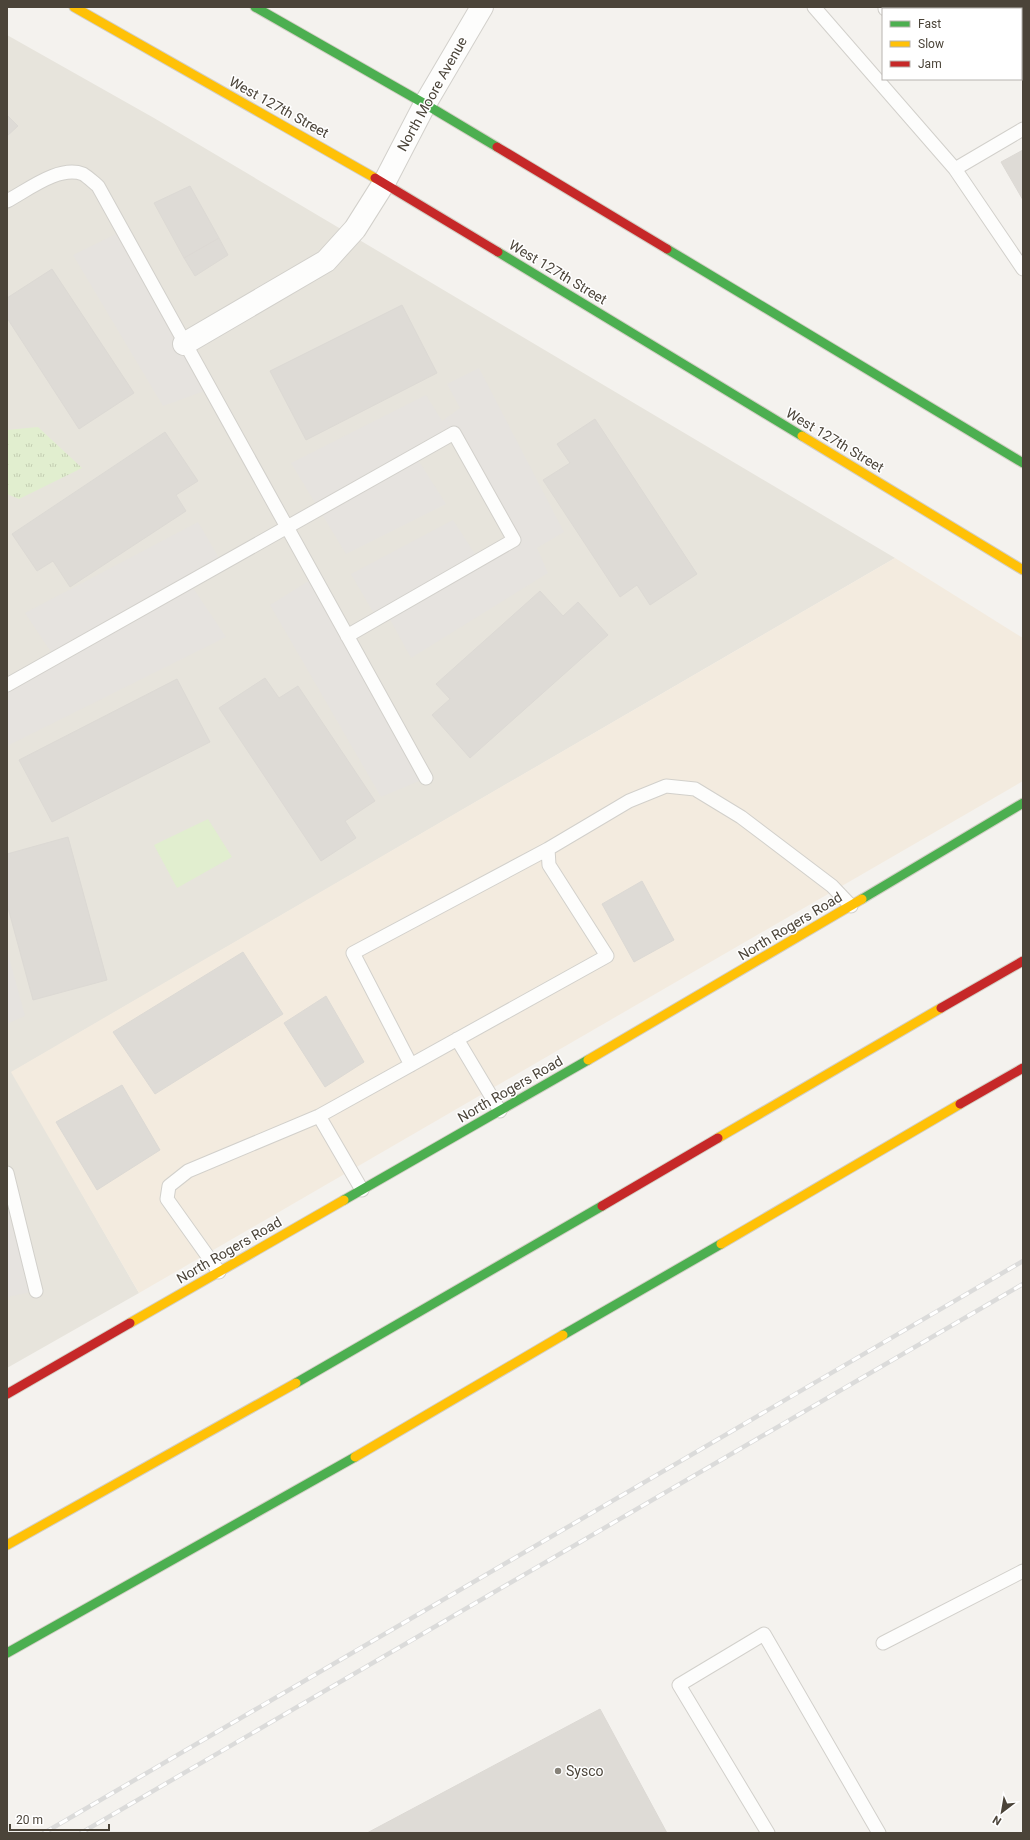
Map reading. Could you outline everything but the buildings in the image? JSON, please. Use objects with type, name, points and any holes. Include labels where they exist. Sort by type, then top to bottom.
[{"type":"main road","name":"West 127th Street","points":[[74,7],[384,182],[1023,570]]},
{"type":"main road","points":[[255,7],[425,104],[1023,463]]},
{"type":"main road","name":"North Rogers Road","points":[[7,1394],[691,1001],[1023,803]]},
{"type":"main road","points":[[7,1545],[244,1414],[1023,961]]},
{"type":"main road","points":[[7,1653],[302,1488],[1023,1068]]},
{"type":"street","name":"North Moore Avenue","points":[[184,344],[326,262],[355,229],[384,182],[425,104],[482,7]]},
{"type":"lane","points":[[814,7],[955,170],[1023,269]]},
{"type":"lane","points":[[955,170],[1023,129]]},
{"type":"lane","points":[[7,201],[56,174],[72,172],[84,175],[98,186],[184,344],[287,526],[426,778]]},
{"type":"lane","points":[[7,685],[454,433],[514,540],[348,636]]},
{"type":"lane","points":[[411,1065],[353,953],[548,849],[629,801],[666,786],[695,789],[741,817],[832,886],[851,906]]},
{"type":"lane","points":[[219,1272],[167,1199],[169,1186],[188,1171],[319,1116],[607,956],[549,865],[548,849]]},
{"type":"lane","points":[[458,1039],[500,1111]]},
{"type":"lane","points":[[319,1116],[362,1190]]},
{"type":"lane","points":[[7,1173],[36,1290]]},
{"type":"lane","points":[[883,1643],[1023,1571]]},
{"type":"lane","points":[[768,1833],[679,1685],[764,1634],[879,1833]]},
{"type":"shaded area","points":[[7,35],[154,118],[895,558],[12,1072],[139,1293],[7,1368]]},
{"type":"shaded area","points":[[122,231],[210,389],[163,406],[73,255]]},
{"type":"shaded area","points":[[479,368],[564,532],[537,548],[548,573],[411,658],[387,614],[377,619],[351,574],[453,520],[479,560],[514,540],[455,433],[415,455],[446,504],[346,554],[291,463],[426,395],[442,421],[460,408],[447,384]]},
{"type":"shaded area","points":[[198,522],[222,563],[189,582],[226,637],[7,746],[7,685],[55,658],[25,613]]},
{"type":"shaded area","points":[[895,558],[1023,638],[1023,781],[139,1293],[11,1072]]},
{"type":"shaded area","points":[[315,577],[426,778],[381,797],[270,605]]},
{"type":"shaded area","points":[[7,950],[25,1016],[7,1024]]},
{"type":"shaded area","points":[[7,1173],[36,1291],[7,1297]]},
{"type":"green space","points":[[38,427],[82,468],[19,499],[7,494],[7,430]]},
{"type":"green space","points":[[208,819],[232,857],[177,888],[154,845]]},
{"type":"railway","points":[[44,1833],[1023,1261]]},
{"type":"railway","points":[[81,1833],[1023,1284]]},
{"type":"traffic: fast","points":[[255,7],[497,147]]},
{"type":"traffic: fast","points":[[667,249],[1023,463]]},
{"type":"traffic: fast","points":[[498,252],[802,436]]},
{"type":"traffic: fast","points":[[862,899],[1023,803]]},
{"type":"traffic: fast","points":[[344,1200],[588,1060]]},
{"type":"traffic: fast","points":[[296,1383],[602,1206]]},
{"type":"traffic: fast","points":[[563,1335],[721,1244]]},
{"type":"traffic: fast","points":[[7,1653],[355,1457]]},
{"type":"traffic: slow","points":[[74,7],[375,178]]},
{"type":"traffic: slow","points":[[802,436],[1023,570]]},
{"type":"traffic: slow","points":[[588,1060],[862,899]]},
{"type":"traffic: slow","points":[[718,1138],[941,1008]]},
{"type":"traffic: slow","points":[[721,1244],[960,1104]]},
{"type":"traffic: slow","points":[[130,1323],[344,1200]]},
{"type":"traffic: slow","points":[[355,1457],[563,1335]]},
{"type":"traffic: slow","points":[[7,1545],[296,1383]]},
{"type":"traffic: jam","points":[[497,147],[667,249]]},
{"type":"traffic: jam","points":[[375,178],[498,252]]},
{"type":"traffic: jam","points":[[941,1008],[1023,961]]},
{"type":"traffic: jam","points":[[960,1104],[1023,1068]]},
{"type":"traffic: jam","points":[[602,1206],[718,1138]]},
{"type":"traffic: jam","points":[[7,1394],[130,1323]]},
{"type":"place","name":"Sysco","points":[[558,1771]]}]
